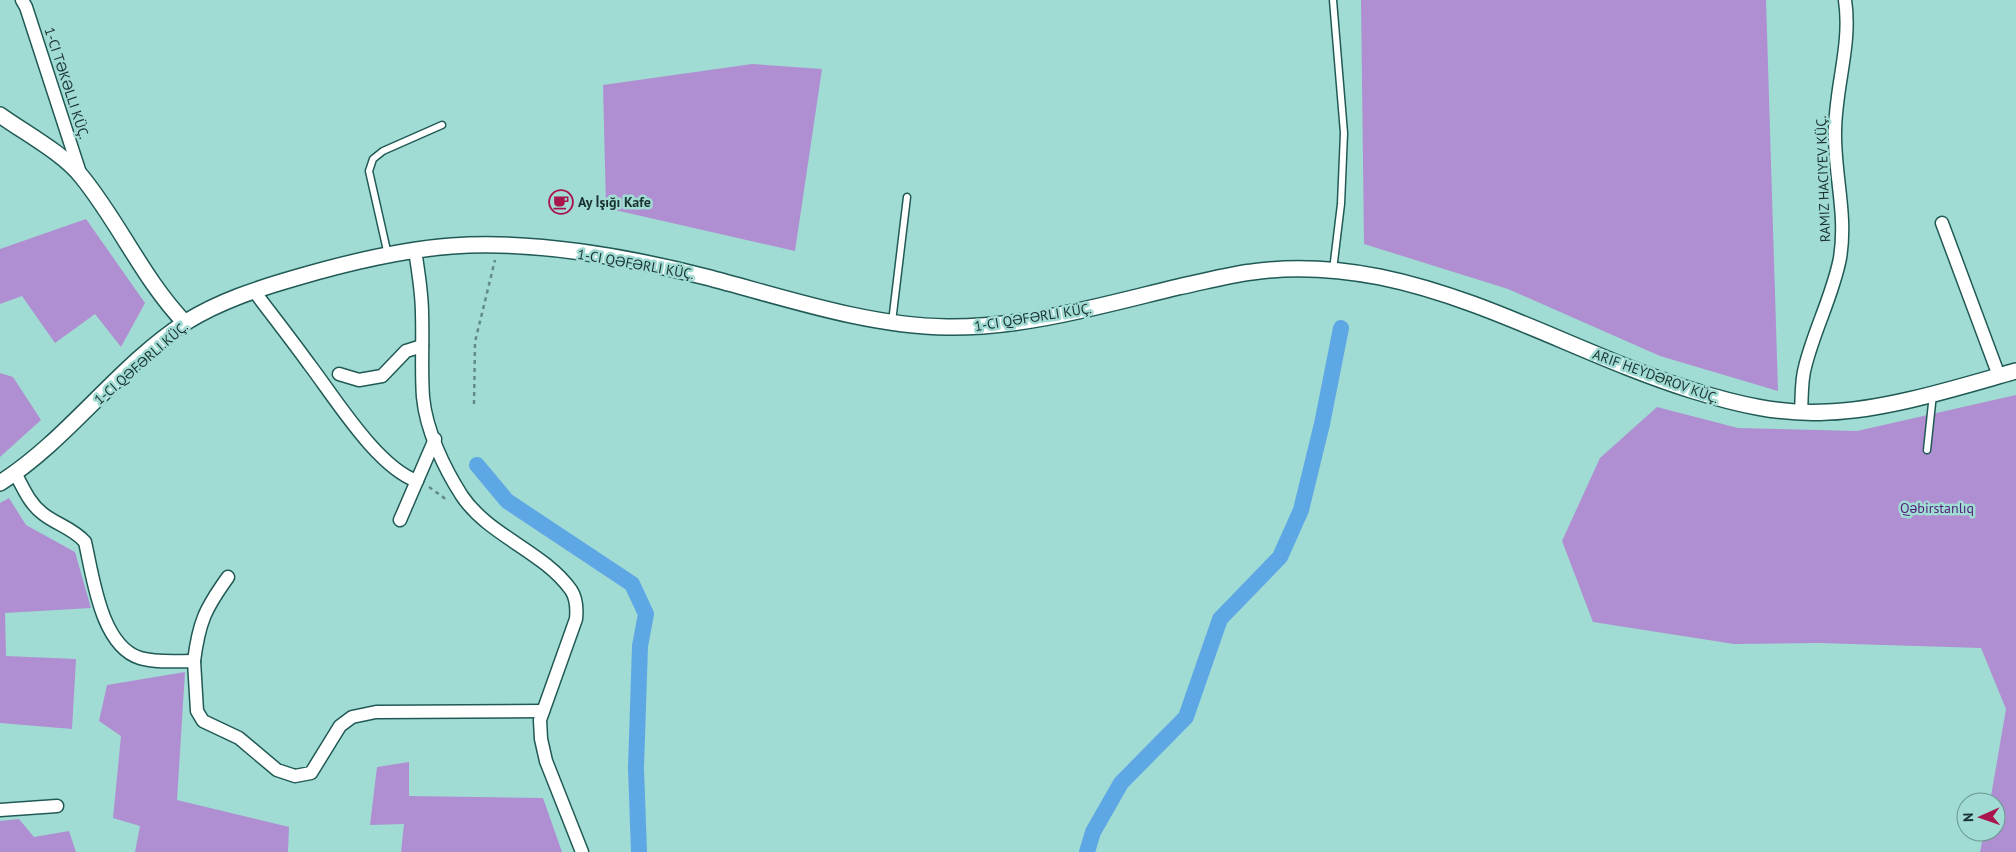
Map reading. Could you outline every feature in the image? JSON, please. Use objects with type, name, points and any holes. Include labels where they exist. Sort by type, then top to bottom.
[{"type":"street","points":[[1801,412],[1804,366],[1840,259],[1843,232],[1842,196],[1835,138],[1835,112],[1848,39],[1845,0]]},
{"type":"street","name":"1-CI TƏKƏLLI KÜÇ.","points":[[27,2],[81,176]]},
{"type":"street","points":[[0,116],[63,160],[81,176],[154,287],[185,323]]},
{"type":"street","points":[[1942,223],[1999,376]]},
{"type":"street","name":"1-CI QƏFƏRLI KÜÇ.","points":[[0,483],[15,473],[62,433],[123,375],[185,323],[219,304],[254,291],[326,269],[388,254],[415,250],[499,244],[586,254],[700,275],[806,304],[892,322],[944,327],[994,325],[1073,312],[1252,271],[1333,270]]},
{"type":"street","points":[[415,250],[422,314],[423,399],[435,439],[449,474],[463,498],[490,524],[556,574],[572,591],[577,605],[576,619],[540,720],[541,739],[546,761],[582,852]]},
{"type":"street","name":"ARIF HEYDƏROV KÜÇ.","points":[[1333,270],[1408,284],[1456,299],[1656,379],[1723,400],[1764,409],[1801,412],[1861,409],[2016,371]]},
{"type":"street","points":[[254,291],[354,426],[394,469],[404,476],[417,481]]},
{"type":"street","points":[[340,374],[359,380],[382,376],[406,351],[422,346]]},
{"type":"street","points":[[400,520],[435,439]]},
{"type":"street","points":[[15,473],[30,501],[42,514],[79,535],[85,542],[106,625],[120,646],[139,658],[194,661]]},
{"type":"street","points":[[228,577],[208,605],[201,620],[194,661],[197,711],[203,721],[239,738],[277,770],[296,776],[311,773],[340,726],[352,716],[376,712],[543,711]]},
{"type":"street","points":[[0,810],[57,806]]},
{"type":"lane","points":[[1333,0],[1341,70],[1344,133],[1341,204],[1333,270]]},
{"type":"lane","points":[[388,254],[369,170],[373,159],[383,151],[442,125]]},
{"type":"lane","points":[[892,322],[907,197]]},
{"type":"lane","points":[[1927,450],[1933,392]]},
{"type":"path","points":[[474,404],[475,342],[499,244]]},
{"type":"green space","points":[[1361,0],[1766,0],[1778,391],[1660,356],[1508,289],[1364,244]]},
{"type":"green space","points":[[752,64],[822,69],[795,251],[606,208],[603,85]]},
{"type":"green space","points":[[86,219],[145,303],[121,347],[95,314],[55,343],[22,296],[0,304],[0,249]]},
{"type":"green space","points":[[0,373],[13,377],[41,420],[0,457]]},
{"type":"green space","name":"Qəbirstanlıq","points":[[2016,395],[2016,852],[1980,852],[1982,842],[2006,842],[2006,792],[1992,792],[2006,709],[1981,648],[1818,643],[1734,644],[1593,622],[1562,541],[1600,458],[1657,407],[1738,428],[1857,431]]},
{"type":"green space","points":[[9,498],[26,525],[75,552],[91,608],[5,613],[6,656],[76,659],[72,729],[0,723],[0,503]]},
{"type":"green space","points":[[185,672],[177,800],[289,827],[288,852],[135,852],[140,826],[113,818],[121,736],[99,721],[107,685]]},
{"type":"green space","points":[[409,762],[409,796],[543,798],[562,852],[401,852],[404,824],[370,825],[377,767]]},
{"type":"green space","points":[[19,819],[34,837],[69,831],[76,852],[0,852],[0,821]]},
{"type":"waterway","points":[[1087,852],[1093,832],[1121,783],[1186,717],[1220,619],[1280,557],[1301,510],[1322,424],[1341,328]]},
{"type":"waterway","points":[[477,465],[507,501],[632,584],[646,614],[640,646],[636,768],[639,852]]},
{"type":"place","name":"Ay İşığı Kafe","points":[[561,202]]}]
